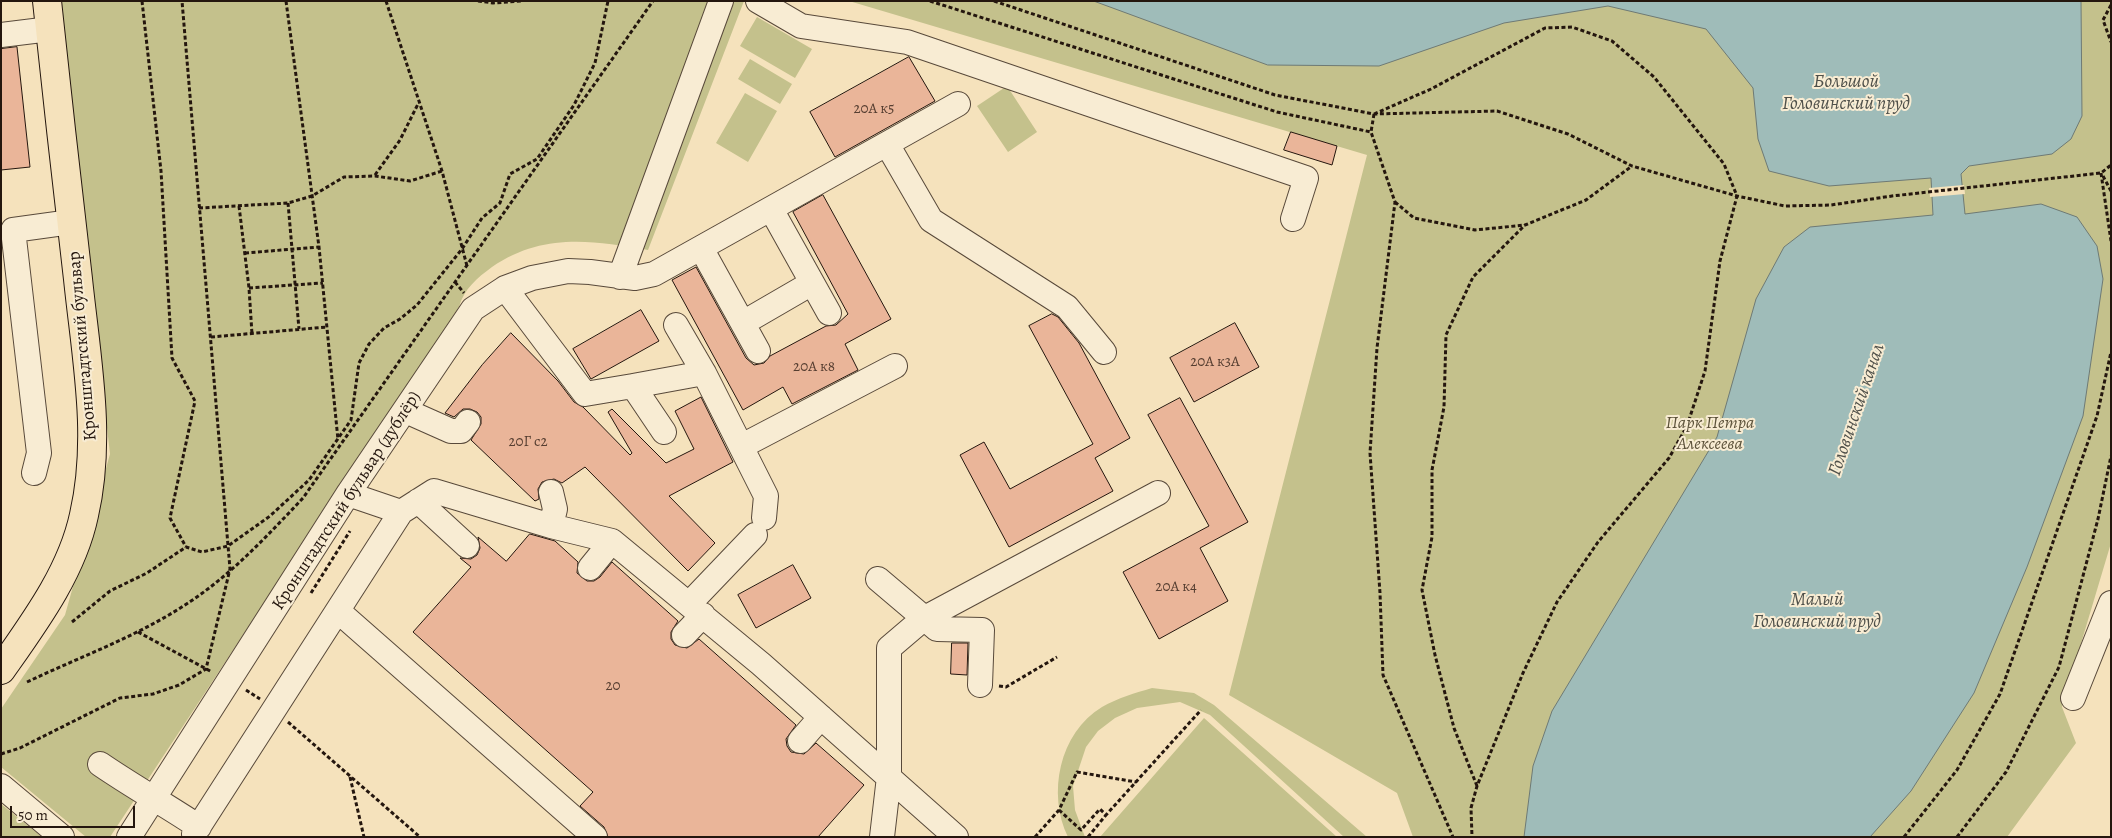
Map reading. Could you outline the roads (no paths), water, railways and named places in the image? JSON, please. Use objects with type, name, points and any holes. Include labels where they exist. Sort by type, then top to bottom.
[{"type":"main road","name":"Кронштадтский бульвар","points":[[1,670],[54,589],[71,553],[84,516],[92,472],[91,398],[47,1]]},
{"type":"street","points":[[721,1],[627,278],[654,274],[958,104]]},
{"type":"street","points":[[758,1],[801,26],[907,42],[1306,178],[1293,219]]},
{"type":"street","points":[[1,35],[50,29]]},
{"type":"street","points":[[886,144],[931,220],[1067,307],[1104,352]]},
{"type":"street","points":[[771,209],[829,313]]},
{"type":"street","points":[[34,473],[39,453],[13,230],[71,222]]},
{"type":"street","points":[[701,248],[758,351]]},
{"type":"street","name":"Кронштадтский бульвар (дублёр)","points":[[129,837],[348,494],[406,411],[473,309],[504,288],[532,278],[568,271],[590,272],[627,278]]},
{"type":"street","points":[[743,323],[812,283]]},
{"type":"street","points":[[504,288],[585,394],[704,373]]},
{"type":"street","points":[[676,325],[704,373],[766,496],[760,526],[696,609],[684,635]]},
{"type":"street","points":[[742,446],[895,366]]},
{"type":"street","points":[[633,386],[664,432]]},
{"type":"street","points":[[406,411],[450,432],[462,431]]},
{"type":"street","points":[[100,764],[153,800],[172,808],[196,830],[338,611],[410,507],[434,491],[551,526],[612,541],[696,609],[956,837]]},
{"type":"street","points":[[551,492],[555,509],[551,526]]},
{"type":"street","points":[[882,837],[889,777],[889,648],[922,619],[1158,493]]},
{"type":"street","points":[[348,494],[410,507],[467,546]]},
{"type":"street","points":[[590,568],[612,541]]},
{"type":"street","points":[[878,580],[922,619],[937,629],[982,630],[980,685]]},
{"type":"street","points":[[2073,698],[2111,603]]},
{"type":"street","points":[[338,611],[595,837]]},
{"type":"street","points":[[800,741],[820,717]]},
{"type":"street","points":[[1,786],[62,837]]},
{"type":"water","name":"Малый Головинский пруд","points":[[1094,1],[2081,1],[2082,116],[2071,139],[2052,154],[1969,166],[1961,174],[1965,214],[2041,204],[2077,217],[2097,246],[2103,279],[2083,416],[2027,567],[1974,693],[1911,791],[1870,837],[1524,837],[1533,766],[1552,711],[1717,437],[1756,299],[1784,247],[1810,227],[1933,215],[1931,178],[1829,186],[1769,171],[1758,139],[1753,88],[1706,29],[1608,6],[1504,23],[1379,66],[1268,65]]},
{"type":"water label","name":"Большой Головинский пруд","points":[[1846,93]]},
{"type":"water label","name":"Головинский канал","points":[[1857,410]]},
{"type":"park label","name":"Парк Петра Алексеева","points":[[1710,434]]}]
